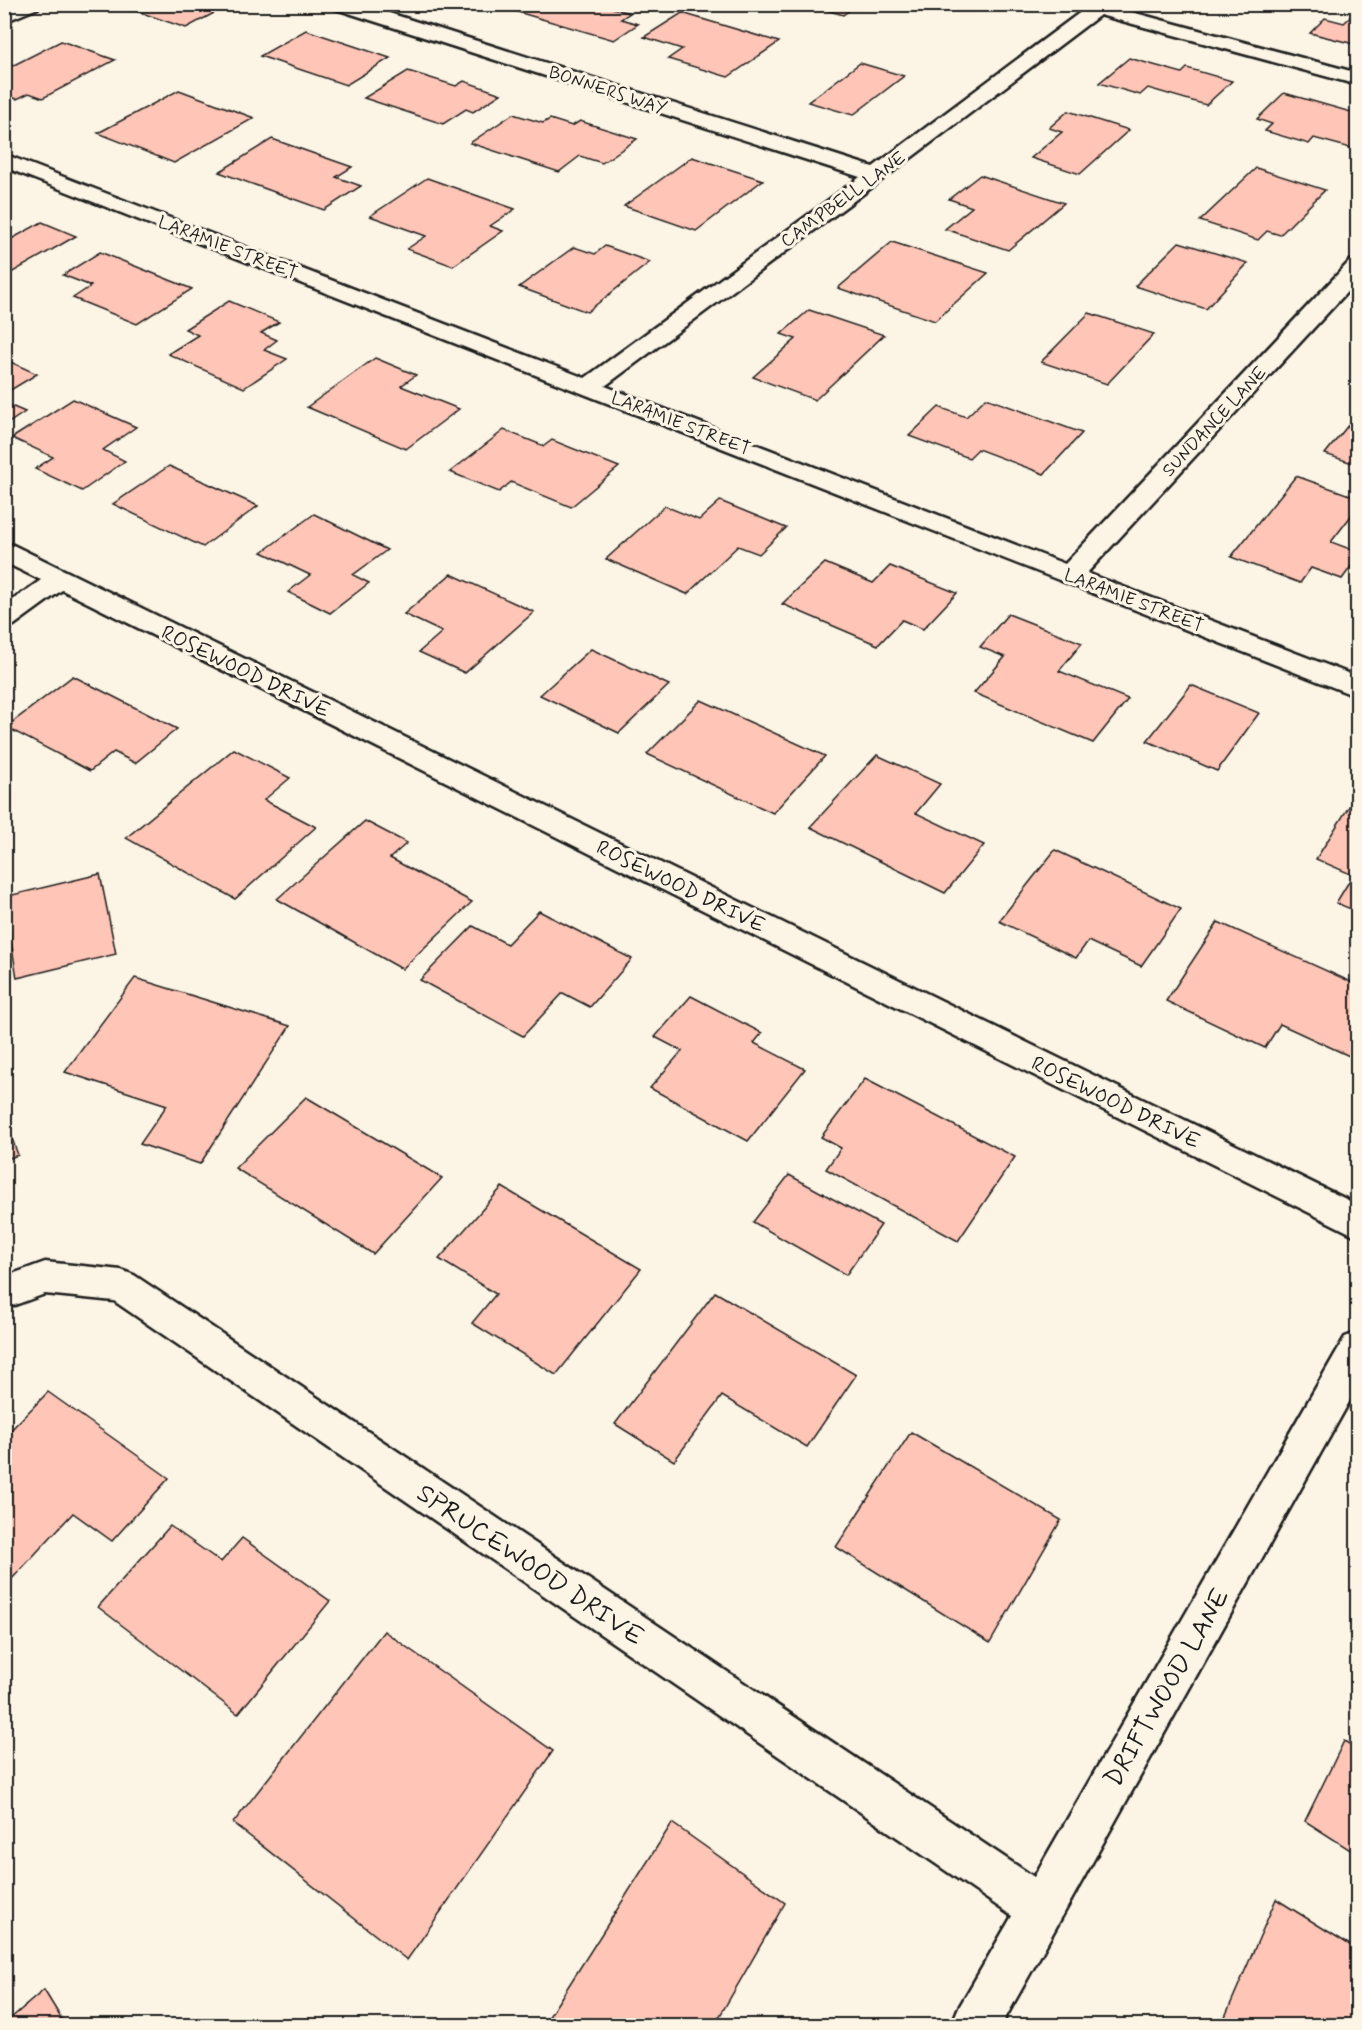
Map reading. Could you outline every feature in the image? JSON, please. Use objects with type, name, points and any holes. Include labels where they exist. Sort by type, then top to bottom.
[{"type":"street","points":[[4,17],[31,4]]},
{"type":"street","name":"BONNERS WAY","points":[[340,4],[876,175]]},
{"type":"street","points":[[1087,7],[1358,79]]},
{"type":"street","name":"CAMPBELL LANE","points":[[589,387],[876,175],[1087,7]]},
{"type":"street","name":"LARAMIE STREET","points":[[4,160],[1358,688]]},
{"type":"street","name":"SUNDANCE LANE","points":[[1070,575],[1358,266]]},
{"type":"street","name":"ROSEWOOD DRIVE","points":[[4,551],[1358,1222]]},
{"type":"street","points":[[4,619],[60,579]]},
{"type":"street","name":"SPRUCEWOOD DRIVE","points":[[4,1293],[45,1278],[121,1286],[1040,1908]]},
{"type":"street","name":"DRIFTWOOD LANE","points":[[975,2025],[1358,1349]]},
{"type":"building","points":[[148,4],[231,4],[186,28],[136,11]]},
{"type":"building","points":[[524,4],[599,4],[630,13],[621,19],[638,24],[614,40],[514,11]]},
{"type":"building","points":[[807,4],[858,4],[843,15]]},
{"type":"building","points":[[1358,10],[1358,45],[1310,33],[1325,18],[1344,23]]},
{"type":"building","points":[[682,13],[779,42],[728,77],[668,59],[682,49],[644,37]]},
{"type":"building","points":[[306,30],[390,58],[346,85],[260,56]]},
{"type":"building","points":[[61,41],[115,60],[43,98],[29,93],[17,99],[4,95],[4,70]]},
{"type":"building","points":[[1129,58],[1182,73],[1187,68],[1232,81],[1206,105],[1148,88],[1140,95],[1099,83]]},
{"type":"building","points":[[860,63],[904,76],[853,115],[808,102]]},
{"type":"building","points":[[408,71],[456,86],[464,81],[501,94],[473,112],[466,109],[443,124],[364,98]]},
{"type":"building","points":[[179,90],[254,118],[174,163],[98,133]]},
{"type":"building","points":[[1284,93],[1358,114],[1358,150],[1314,138],[1309,144],[1265,131],[1272,124],[1257,119]]},
{"type":"building","points":[[1068,111],[1129,130],[1080,174],[1031,158],[1062,132],[1049,128]]},
{"type":"building","points":[[513,114],[543,123],[550,119],[572,126],[580,121],[637,139],[602,163],[580,156],[559,172],[470,143]]},
{"type":"building","points":[[272,139],[352,167],[336,177],[361,186],[324,210],[219,172]]},
{"type":"building","points":[[692,157],[763,180],[696,231],[624,206]]},
{"type":"building","points":[[1256,168],[1325,190],[1280,235],[1267,231],[1258,240],[1200,221]]},
{"type":"building","points":[[980,175],[1064,203],[1008,250],[945,229],[972,207],[949,199]]},
{"type":"building","points":[[427,178],[515,209],[490,226],[503,231],[453,266],[407,249],[426,236],[370,216]]},
{"type":"building","points":[[42,222],[76,236],[4,277],[4,243]]},
{"type":"building","points":[[892,242],[988,273],[935,321],[838,288]]},
{"type":"building","points":[[1179,242],[1248,263],[1206,309],[1135,286]]},
{"type":"building","points":[[605,246],[650,262],[587,312],[519,287],[574,247],[595,254]]},
{"type":"building","points":[[100,252],[192,289],[137,324],[73,298],[91,286],[63,275]]},
{"type":"building","points":[[229,301],[279,322],[261,333],[277,340],[264,350],[287,359],[244,388],[168,354],[198,335],[185,329]]},
{"type":"building","points":[[809,310],[884,335],[815,400],[753,377],[796,339],[781,334]]},
{"type":"building","points":[[1089,313],[1154,334],[1107,384],[1041,362]]},
{"type":"building","points":[[375,358],[416,375],[401,386],[459,409],[406,449],[307,407]]},
{"type":"building","points":[[4,359],[37,374],[4,394]]},
{"type":"building","points":[[986,398],[1082,433],[1044,474],[978,449],[969,458],[909,436],[939,407],[966,417]]},
{"type":"building","points":[[73,399],[136,427],[103,450],[125,461],[82,491],[35,469],[53,457],[12,438]]},
{"type":"building","points":[[4,403],[25,412],[4,426]]},
{"type":"building","points":[[1358,413],[1358,465],[1325,454]]},
{"type":"building","points":[[504,430],[544,446],[552,440],[619,467],[571,507],[511,482],[499,492],[450,472]]},
{"type":"building","points":[[169,466],[258,506],[203,547],[113,504]]},
{"type":"building","points":[[1296,476],[1358,498],[1358,507],[1331,542],[1358,552],[1358,557],[1342,579],[1311,568],[1300,583],[1231,557]]},
{"type":"building","points":[[720,501],[786,528],[759,554],[738,546],[687,594],[606,559],[665,506],[699,520]]},
{"type":"building","points":[[314,514],[387,550],[353,575],[369,583],[330,613],[288,592],[310,575],[262,552]]},
{"type":"building","points":[[825,563],[873,583],[890,566],[957,593],[923,629],[902,620],[878,645],[782,604]]},
{"type":"building","points":[[451,574],[534,612],[465,673],[419,652],[442,632],[404,614]]},
{"type":"building","points":[[1008,614],[1082,643],[1059,671],[1128,699],[1093,743],[974,693],[1005,657],[980,647]]},
{"type":"building","points":[[591,649],[669,685],[619,733],[540,695]]},
{"type":"building","points":[[73,676],[177,729],[135,763],[114,752],[90,771],[6,727]]},
{"type":"building","points":[[1191,685],[1259,713],[1217,771],[1147,741]]},
{"type":"building","points":[[701,700],[825,756],[773,813],[647,754]]},
{"type":"building","points":[[234,749],[290,778],[264,800],[316,827],[235,899],[126,838]]},
{"type":"building","points":[[877,755],[940,784],[916,813],[984,845],[945,893],[810,827]]},
{"type":"building","points":[[1358,792],[1358,912],[1336,903],[1353,875],[1316,859]]},
{"type":"building","points":[[365,821],[407,843],[390,858],[472,902],[402,969],[277,899]]},
{"type":"building","points":[[1055,850],[1181,909],[1141,966],[1088,941],[1076,958],[999,921]]},
{"type":"building","points":[[100,874],[116,954],[17,978],[4,897]]},
{"type":"building","points":[[539,911],[632,959],[590,1007],[563,993],[523,1036],[420,980],[473,926],[507,944]]},
{"type":"building","points":[[1218,922],[1358,985],[1358,1060],[1280,1024],[1265,1048],[1166,1001]]},
{"type":"building","points":[[135,978],[290,1026],[200,1164],[140,1144],[167,1105],[65,1072]]},
{"type":"building","points":[[691,996],[762,1033],[754,1043],[805,1069],[748,1141],[650,1088],[682,1051],[655,1037]]},
{"type":"building","points":[[865,1079],[1015,1157],[958,1241],[826,1169],[841,1148],[821,1137]]},
{"type":"building","points":[[306,1097],[442,1178],[373,1254],[235,1168]]},
{"type":"building","points":[[4,1116],[18,1155],[4,1160]]},
{"type":"building","points":[[789,1175],[881,1225],[846,1275],[753,1222]]},
{"type":"building","points":[[502,1187],[641,1269],[556,1375],[472,1323],[496,1294],[439,1259]]},
{"type":"building","points":[[715,1292],[856,1375],[807,1447],[722,1396],[674,1461],[615,1424]]},
{"type":"building","points":[[48,1392],[169,1478],[112,1541],[73,1513],[10,1581],[4,1576],[4,1437]]},
{"type":"building","points":[[911,1432],[1061,1520],[990,1643],[836,1547]]},
{"type":"building","points":[[170,1526],[221,1562],[242,1538],[330,1601],[238,1714],[98,1607]]},
{"type":"building","points":[[384,1631],[553,1751],[407,1960],[233,1823]]},
{"type":"building","points":[[1344,1741],[1358,1749],[1358,1855],[1305,1821]]},
{"type":"building","points":[[672,1823],[785,1903],[714,2026],[543,2026]]},
{"type":"building","points":[[1276,1899],[1358,1950],[1358,2026],[1221,2026]]},
{"type":"building","points":[[44,1990],[66,2026],[4,2026],[4,2024]]}]
